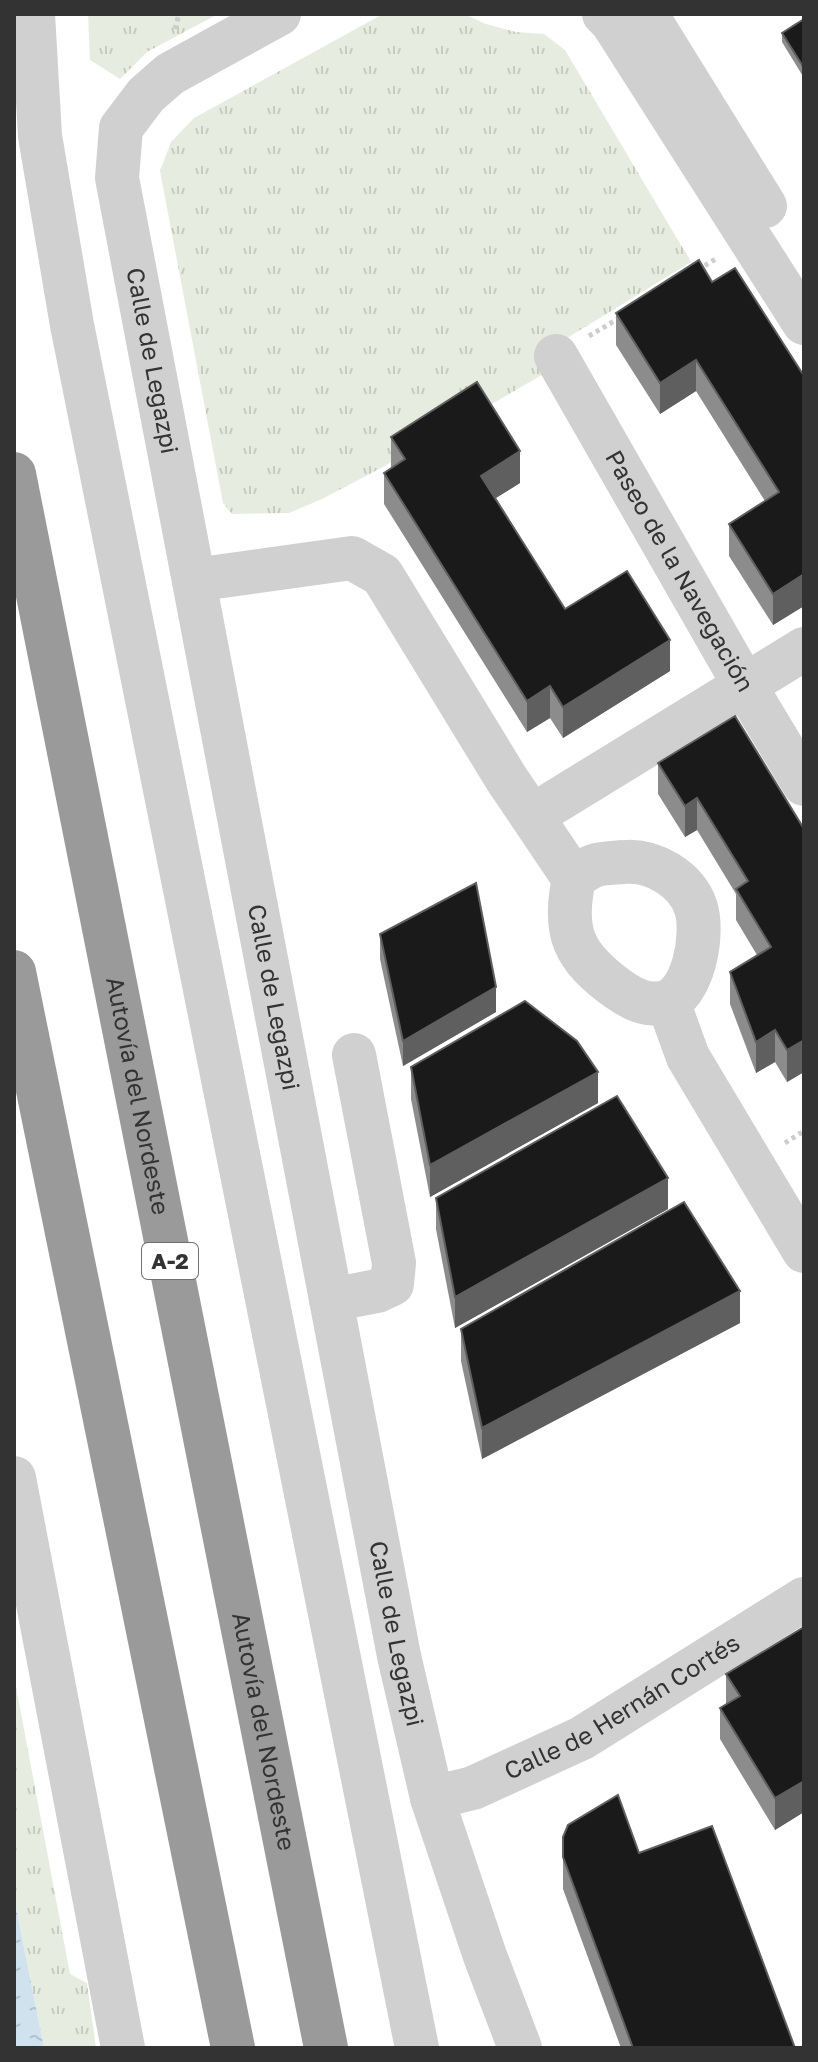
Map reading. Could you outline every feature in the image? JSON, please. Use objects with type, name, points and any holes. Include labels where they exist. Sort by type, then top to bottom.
[{"type":"highway","name":"Autovía del Nordeste","points":[[14,474],[326,2048]]},
{"type":"highway","points":[[14,972],[233,2048]]},
{"type":"street","points":[[33,14],[40,136],[72,325],[417,2048]]},
{"type":"street","name":"Calle de Legazpi","points":[[279,14],[170,74],[146,95],[121,128],[117,178],[399,1656],[432,1798],[485,1956],[520,2048]]},
{"type":"street","points":[[604,14],[804,323]]},
{"type":"street","points":[[646,14],[804,269]]},
{"type":"street","name":"Paseo de la Navegación","points":[[556,356],[804,784]]},
{"type":"street","points":[[194,580],[352,558],[382,575],[506,778],[574,879]]},
{"type":"street","points":[[532,816],[804,649]]},
{"type":"street","points":[[637,861],[659,869],[682,884],[696,907],[699,938],[693,968],[684,988],[668,1002],[653,1004],[632,999],[599,975],[582,958],[572,934],[569,905],[574,879],[589,866],[637,861]]},
{"type":"street","points":[[668,1002],[688,1057],[804,1251]]},
{"type":"street","points":[[331,1300],[377,1291],[392,1284],[394,1263],[354,1055]]},
{"type":"street","points":[[14,1478],[123,2048]]},
{"type":"street","name":"Calle de Hernán Cortés","points":[[432,1798],[473,1788],[582,1738],[804,1599]]},
{"type":"path","points":[[691,274],[718,258]]},
{"type":"path","points":[[556,356],[623,315]]},
{"type":"green space","points":[[88,14],[218,14],[147,52],[120,79],[90,60]]},
{"type":"green space","points":[[383,14],[464,14],[516,32],[544,34],[565,50],[691,262],[546,351],[554,368],[381,468],[289,513],[232,514],[223,503],[160,171],[171,142],[194,118]]},
{"type":"green space","points":[[14,1676],[70,1974],[87,1983],[96,2048],[44,2048],[14,1897]]},
{"type":"water","points":[[14,1897],[44,2048],[14,2048]]},
{"type":"building","points":[[804,19],[804,68],[782,33]]},
{"type":"building","points":[[699,260],[712,282],[735,268],[804,376],[804,574],[773,594],[729,524],[779,492],[696,360],[660,383],[616,313]]},
{"type":"building","points":[[477,382],[520,451],[481,476],[565,609],[627,571],[670,640],[563,707],[550,686],[527,701],[384,473],[405,459],[391,437]]},
{"type":"building","points":[[735,716],[804,829],[804,1040],[787,1050],[775,1030],[756,1042],[730,972],[771,947],[736,889],[748,881],[697,798],[685,806],[658,763]]},
{"type":"building","points":[[476,883],[496,987],[403,1041],[380,934]]},
{"type":"building","points":[[525,1001],[577,1041],[598,1072],[430,1165],[411,1067]]},
{"type":"building","points":[[617,1096],[668,1178],[455,1297],[436,1198]]},
{"type":"building","points":[[684,1202],[740,1291],[482,1428],[461,1329]]},
{"type":"building","points":[[804,1627],[804,1781],[775,1798],[720,1708],[740,1696],[726,1674]]},
{"type":"building","points":[[618,1795],[639,1853],[712,1826],[795,2048],[633,2048],[563,1857],[563,1837],[568,1825]]}]
